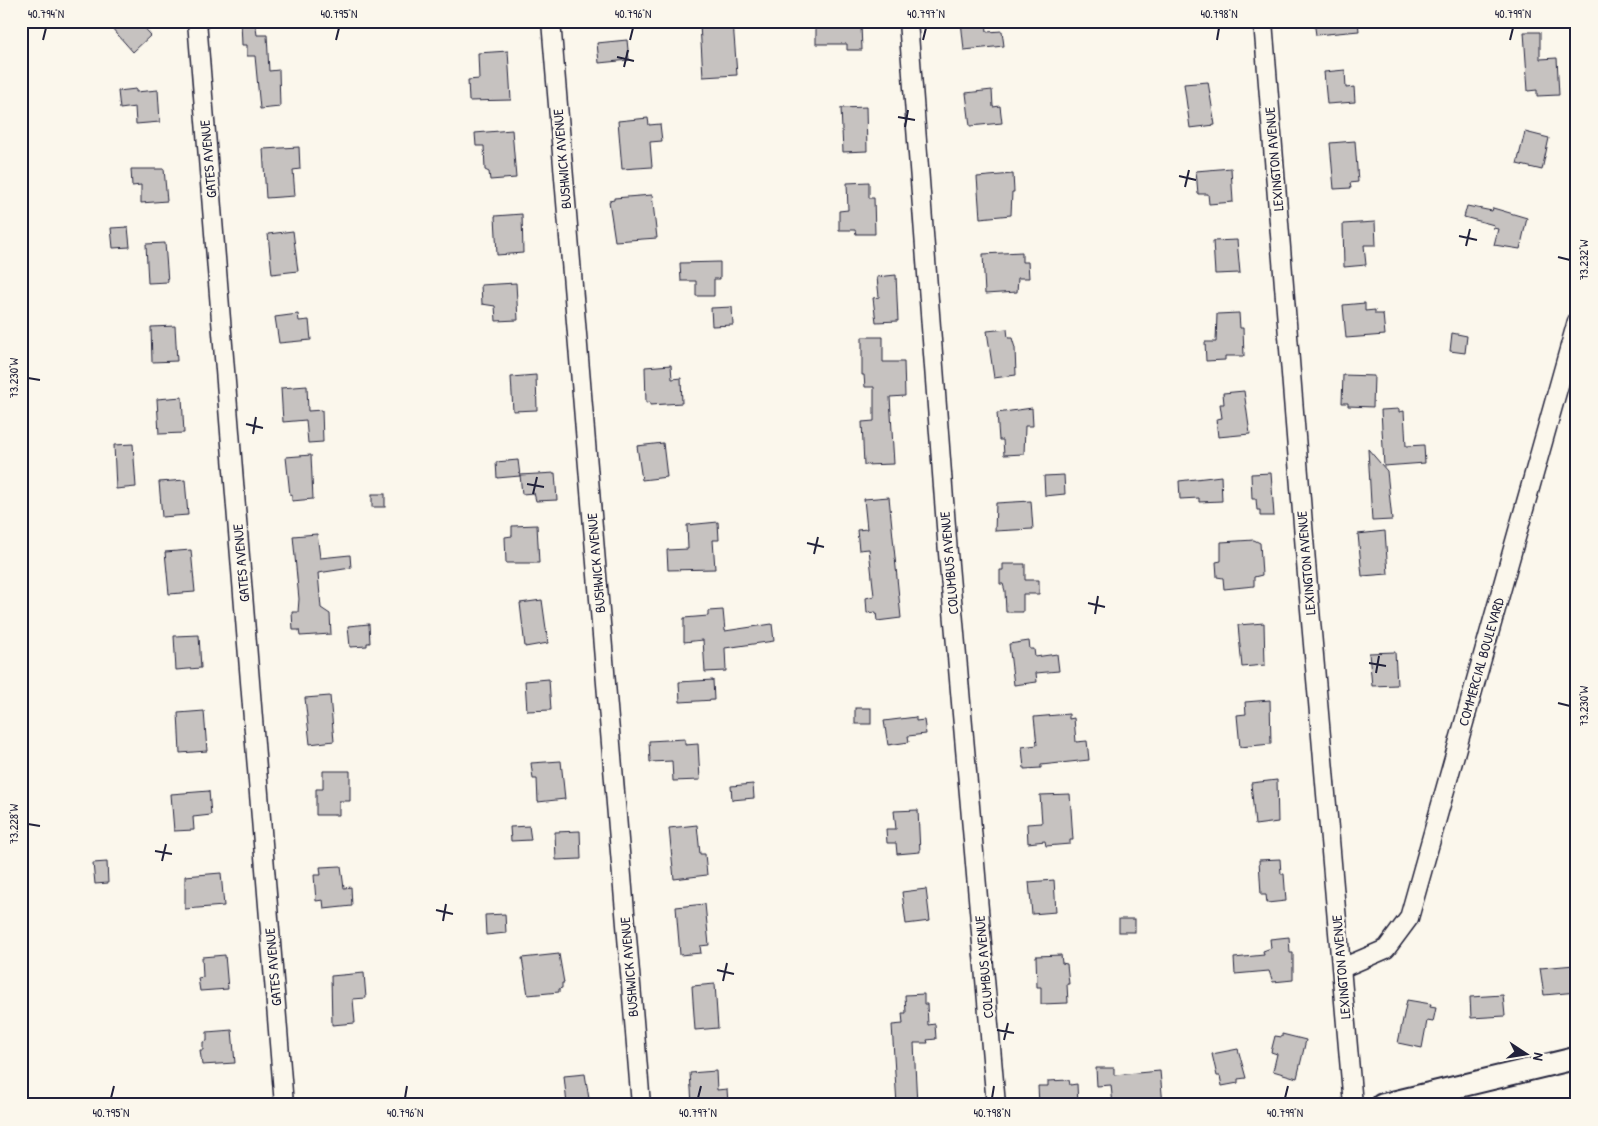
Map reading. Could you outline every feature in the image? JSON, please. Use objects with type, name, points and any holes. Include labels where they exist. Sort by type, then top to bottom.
[{"type":"street","name":"GATES AVENUE","points":[[197,21],[284,1105]]},
{"type":"street","name":"BUSHWICK AVENUE","points":[[551,21],[641,1105]]},
{"type":"street","name":"COLUMBUS AVENUE","points":[[908,21],[948,553],[996,1105]]},
{"type":"street","name":"LEXINGTON AVENUE","points":[[1263,21],[1307,575],[1353,1105]]},
{"type":"street","name":"COMMERCIAL BOULEVARD","points":[[1342,968],[1386,949],[1409,918],[1577,321]]},
{"type":"street","points":[[1382,1105],[1577,1058]]},
{"type":"building","points":[[117,21],[138,21],[151,35],[133,52],[111,27]]},
{"type":"building","points":[[241,21],[255,21],[257,35],[267,35],[269,71],[279,70],[280,107],[260,109],[255,56],[247,56],[247,45],[242,45]]},
{"type":"building","points":[[816,21],[832,21],[832,26],[861,25],[862,50],[847,50],[847,44],[816,44]]},
{"type":"building","points":[[961,21],[986,21],[987,32],[1002,31],[1004,46],[964,50]]},
{"type":"building","points":[[1314,21],[1358,21],[1359,31],[1316,35]]},
{"type":"building","points":[[733,22],[737,75],[703,77],[700,24]]},
{"type":"building","points":[[1524,32],[1540,32],[1540,59],[1557,58],[1559,95],[1537,96],[1537,90],[1528,91]]},
{"type":"building","points":[[627,40],[629,60],[599,63],[597,43]]},
{"type":"building","points":[[508,51],[511,100],[469,101],[468,80],[479,79],[478,53]]},
{"type":"building","points":[[1345,70],[1346,88],[1354,87],[1355,102],[1327,104],[1324,72]]},
{"type":"building","points":[[1208,82],[1215,125],[1190,128],[1184,84]]},
{"type":"building","points":[[136,89],[136,92],[158,90],[160,122],[136,124],[135,107],[120,109],[118,91]]},
{"type":"building","points":[[992,90],[993,107],[1000,106],[1002,123],[970,126],[966,93]]},
{"type":"building","points":[[866,107],[867,151],[843,152],[841,108]]},
{"type":"building","points":[[648,118],[649,125],[660,124],[662,141],[650,142],[652,167],[622,169],[618,121]]},
{"type":"building","points":[[512,130],[516,178],[490,180],[489,172],[485,170],[484,146],[476,146],[475,133]]},
{"type":"building","points":[[1525,132],[1549,138],[1542,170],[1517,164]]},
{"type":"building","points":[[1355,141],[1358,182],[1350,183],[1351,188],[1334,189],[1330,143]]},
{"type":"building","points":[[299,147],[300,169],[293,170],[295,196],[266,198],[263,149]]},
{"type":"building","points":[[1231,168],[1233,202],[1209,204],[1208,194],[1198,194],[1196,171]]},
{"type":"building","points":[[131,169],[164,169],[167,201],[141,203],[141,185],[132,186]]},
{"type":"building","points":[[1013,174],[1014,192],[1012,192],[1011,215],[980,218],[977,177]]},
{"type":"building","points":[[869,182],[869,198],[874,198],[875,234],[856,234],[855,230],[839,230],[839,211],[848,210],[847,183]]},
{"type":"building","points":[[652,195],[657,238],[615,241],[609,201],[614,200],[614,198]]},
{"type":"building","points":[[1467,206],[1492,211],[1493,208],[1527,218],[1520,249],[1494,245],[1498,229],[1493,228],[1494,225],[1464,217]]},
{"type":"building","points":[[522,214],[523,253],[497,255],[495,216]]},
{"type":"building","points":[[1375,222],[1376,245],[1364,245],[1366,265],[1344,267],[1343,224]]},
{"type":"building","points":[[128,227],[130,247],[113,248],[111,228]]},
{"type":"building","points":[[293,231],[298,271],[272,274],[268,234]]},
{"type":"building","points":[[1237,240],[1240,273],[1215,274],[1213,241]]},
{"type":"building","points":[[165,243],[168,282],[148,283],[146,244]]},
{"type":"building","points":[[1022,252],[1022,262],[1028,262],[1029,278],[1018,278],[1017,292],[985,294],[983,254]]},
{"type":"building","points":[[720,262],[720,279],[714,279],[714,296],[696,296],[696,281],[681,281],[680,263]]},
{"type":"building","points":[[896,275],[898,321],[876,322],[873,298],[879,297],[877,277]]},
{"type":"building","points":[[516,283],[518,320],[496,321],[495,306],[482,304],[481,285]]},
{"type":"building","points":[[1365,303],[1365,311],[1375,310],[1375,314],[1383,314],[1385,335],[1346,338],[1343,305]]},
{"type":"building","points":[[732,307],[733,325],[712,326],[711,308]]},
{"type":"building","points":[[1239,313],[1240,328],[1243,328],[1244,356],[1225,356],[1225,360],[1206,361],[1205,342],[1216,342],[1217,314]]},
{"type":"building","points":[[298,314],[299,321],[309,320],[311,340],[279,343],[275,317]]},
{"type":"building","points":[[175,326],[177,361],[152,362],[151,327]]},
{"type":"building","points":[[1007,329],[1008,338],[1012,338],[1015,348],[1016,375],[994,378],[987,331]]},
{"type":"building","points":[[1452,333],[1467,336],[1465,353],[1450,351]]},
{"type":"building","points":[[862,337],[883,337],[883,362],[904,362],[905,396],[890,397],[894,464],[864,465],[862,422],[874,421],[874,387],[865,387],[864,375],[862,375]]},
{"type":"building","points":[[671,365],[672,379],[681,378],[682,403],[650,405],[650,402],[646,403],[645,367]]},
{"type":"building","points":[[536,375],[537,410],[513,411],[511,377]]},
{"type":"building","points":[[1343,375],[1374,376],[1373,407],[1348,406],[1348,403],[1342,403]]},
{"type":"building","points":[[307,386],[308,411],[322,410],[323,442],[308,443],[306,420],[283,422],[281,388]]},
{"type":"building","points":[[1244,391],[1250,434],[1218,437],[1216,419],[1222,418],[1220,404],[1224,404],[1223,393]]},
{"type":"building","points":[[182,397],[184,433],[159,434],[157,399]]},
{"type":"building","points":[[1032,408],[1033,426],[1025,426],[1024,454],[1004,455],[1003,440],[999,440],[997,413]]},
{"type":"building","points":[[1399,409],[1399,412],[1404,411],[1406,446],[1424,445],[1425,463],[1384,466],[1381,410]]},
{"type":"building","points":[[663,443],[667,477],[642,480],[637,446]]},
{"type":"building","points":[[133,444],[136,487],[116,489],[114,445]]},
{"type":"building","points":[[1368,449],[1387,471],[1392,520],[1372,521]]},
{"type":"building","points":[[311,455],[313,499],[292,501],[286,457]]},
{"type":"building","points":[[518,460],[520,476],[497,478],[496,462]]},
{"type":"building","points":[[555,473],[557,500],[536,501],[534,493],[522,494],[520,475]]},
{"type":"building","points":[[1271,473],[1274,516],[1260,516],[1260,510],[1257,510],[1256,499],[1252,499],[1251,474]]},
{"type":"building","points":[[1064,475],[1065,494],[1045,496],[1044,476]]},
{"type":"building","points":[[1221,476],[1222,501],[1199,502],[1199,498],[1180,499],[1179,481]]},
{"type":"building","points":[[185,480],[188,515],[162,517],[159,482]]},
{"type":"building","points":[[372,494],[385,494],[385,507],[372,507]]},
{"type":"building","points":[[889,497],[901,618],[877,621],[876,612],[867,613],[866,598],[874,596],[869,549],[859,550],[857,530],[867,529],[864,499]]},
{"type":"building","points":[[1031,501],[1033,529],[995,531],[996,503]]},
{"type":"building","points":[[718,522],[719,540],[713,540],[715,569],[668,570],[667,550],[688,549],[687,525]]},
{"type":"building","points":[[537,525],[539,563],[506,563],[505,537],[512,536],[512,526]]},
{"type":"building","points":[[1385,531],[1388,574],[1362,576],[1358,534]]},
{"type":"building","points":[[317,534],[320,558],[350,555],[351,568],[318,573],[321,608],[330,614],[331,634],[300,636],[299,630],[293,630],[292,612],[298,612],[299,599],[293,536]]},
{"type":"building","points":[[1254,540],[1260,543],[1262,575],[1254,577],[1254,586],[1224,589],[1223,578],[1217,577],[1216,562],[1221,561],[1221,542]]},
{"type":"building","points":[[191,550],[195,592],[169,594],[165,552]]},
{"type":"building","points":[[1003,564],[1025,564],[1025,580],[1039,580],[1039,594],[1023,594],[1023,612],[1006,612],[1005,591],[1003,584],[1000,584],[1000,570],[1003,570]]},
{"type":"building","points":[[542,600],[548,643],[525,647],[520,603]]},
{"type":"building","points":[[723,610],[725,631],[772,624],[774,641],[725,648],[726,671],[705,672],[703,640],[684,642],[684,618],[708,616],[708,611]]},
{"type":"building","points":[[1264,623],[1265,665],[1242,667],[1238,625]]},
{"type":"building","points":[[369,624],[370,643],[367,643],[367,646],[350,647],[348,626]]},
{"type":"building","points":[[199,635],[201,668],[176,670],[174,636]]},
{"type":"building","points":[[1029,641],[1030,649],[1034,649],[1035,657],[1057,654],[1059,671],[1036,673],[1037,682],[1014,685],[1009,644]]},
{"type":"building","points":[[1395,652],[1397,685],[1372,686],[1369,653]]},
{"type":"building","points":[[549,679],[551,710],[527,711],[525,681]]},
{"type":"building","points":[[713,680],[714,700],[680,702],[679,682]]},
{"type":"building","points":[[330,696],[334,741],[310,744],[305,698]]},
{"type":"building","points":[[1270,700],[1271,744],[1240,747],[1237,715],[1246,714],[1245,702]]},
{"type":"building","points":[[855,708],[871,708],[871,724],[855,724]]},
{"type":"building","points":[[204,711],[207,751],[180,753],[178,713]]},
{"type":"building","points":[[1069,714],[1069,719],[1074,718],[1076,742],[1087,741],[1089,760],[1041,765],[1041,768],[1024,769],[1022,747],[1037,745],[1034,717]]},
{"type":"building","points":[[916,717],[916,721],[924,720],[926,734],[908,736],[909,742],[888,745],[884,721]]},
{"type":"building","points":[[685,739],[685,745],[698,744],[700,780],[673,781],[672,761],[650,762],[649,741]]},
{"type":"building","points":[[561,761],[565,799],[538,802],[537,779],[533,779],[531,763]]},
{"type":"building","points":[[323,771],[350,771],[350,801],[339,801],[339,815],[316,815],[316,789],[323,789]]},
{"type":"building","points":[[1277,780],[1278,822],[1255,825],[1251,783]]},
{"type":"building","points":[[753,784],[754,798],[732,800],[731,786]]},
{"type":"building","points":[[209,791],[211,815],[193,817],[194,830],[174,831],[171,794]]},
{"type":"building","points":[[1070,794],[1073,840],[1070,840],[1070,844],[1046,846],[1045,841],[1028,843],[1027,824],[1042,823],[1040,795]]},
{"type":"building","points":[[918,810],[920,852],[897,854],[896,843],[887,843],[886,829],[896,829],[894,811]]},
{"type":"building","points":[[697,825],[700,854],[705,854],[707,875],[674,879],[669,828]]},
{"type":"building","points":[[529,826],[531,840],[511,841],[510,827]]},
{"type":"building","points":[[580,831],[581,859],[556,860],[555,832]]},
{"type":"building","points":[[1280,859],[1281,874],[1284,874],[1286,901],[1267,903],[1266,895],[1261,895],[1259,860]]},
{"type":"building","points":[[107,862],[108,883],[95,884],[93,863]]},
{"type":"building","points":[[341,866],[344,888],[351,887],[352,906],[324,909],[323,900],[316,901],[314,875],[321,875],[320,867]]},
{"type":"building","points":[[221,873],[224,906],[185,909],[185,876]]},
{"type":"building","points":[[1054,880],[1056,912],[1032,914],[1029,882]]},
{"type":"building","points":[[926,889],[930,921],[906,924],[902,892]]},
{"type":"building","points":[[705,904],[709,945],[700,946],[701,953],[680,955],[676,907]]},
{"type":"building","points":[[505,914],[506,933],[486,935],[485,915]]},
{"type":"building","points":[[1119,919],[1135,919],[1135,932],[1119,932]]},
{"type":"building","points":[[1289,937],[1290,953],[1293,953],[1293,980],[1273,982],[1269,971],[1235,974],[1234,958],[1264,955],[1263,951],[1271,948],[1270,939]]},
{"type":"building","points":[[559,954],[564,983],[562,983],[562,988],[559,989],[559,992],[528,995],[522,958]]},
{"type":"building","points":[[225,955],[228,989],[200,991],[198,978],[203,977],[202,957]]},
{"type":"building","points":[[1061,955],[1062,963],[1067,964],[1068,1003],[1041,1004],[1041,987],[1037,987],[1036,956]]},
{"type":"building","points":[[1575,965],[1577,992],[1544,995],[1540,968]]},
{"type":"building","points":[[364,973],[366,998],[353,999],[355,1023],[332,1025],[331,976]]},
{"type":"building","points":[[715,984],[718,1028],[695,1030],[692,986]]},
{"type":"building","points":[[924,994],[924,1004],[927,1004],[928,1025],[935,1024],[936,1039],[927,1040],[928,1043],[914,1043],[917,1105],[897,1105],[892,1025],[903,1024],[902,1013],[906,1013],[905,995]]},
{"type":"building","points":[[1503,995],[1505,1016],[1471,1018],[1470,997]]},
{"type":"building","points":[[1407,1000],[1431,1004],[1430,1007],[1436,1008],[1433,1022],[1427,1021],[1422,1048],[1398,1043]]},
{"type":"building","points":[[232,1030],[235,1063],[202,1065],[200,1050],[203,1050],[203,1042],[207,1041],[207,1032]]},
{"type":"building","points":[[1282,1034],[1306,1040],[1297,1078],[1273,1071],[1277,1054],[1271,1052],[1275,1036],[1282,1037]]},
{"type":"building","points":[[1238,1049],[1246,1078],[1238,1079],[1238,1083],[1222,1086],[1220,1076],[1217,1076],[1212,1054]]},
{"type":"building","points":[[1096,1068],[1114,1068],[1114,1075],[1160,1071],[1163,1105],[1113,1105],[1111,1085],[1097,1086]]},
{"type":"building","points":[[716,1071],[717,1090],[727,1089],[728,1103],[692,1105],[690,1073]]},
{"type":"building","points":[[585,1074],[590,1105],[567,1105],[564,1076]]},
{"type":"building","points":[[1069,1080],[1070,1085],[1077,1084],[1078,1105],[1039,1105],[1038,1086],[1048,1086],[1048,1081]]}]
